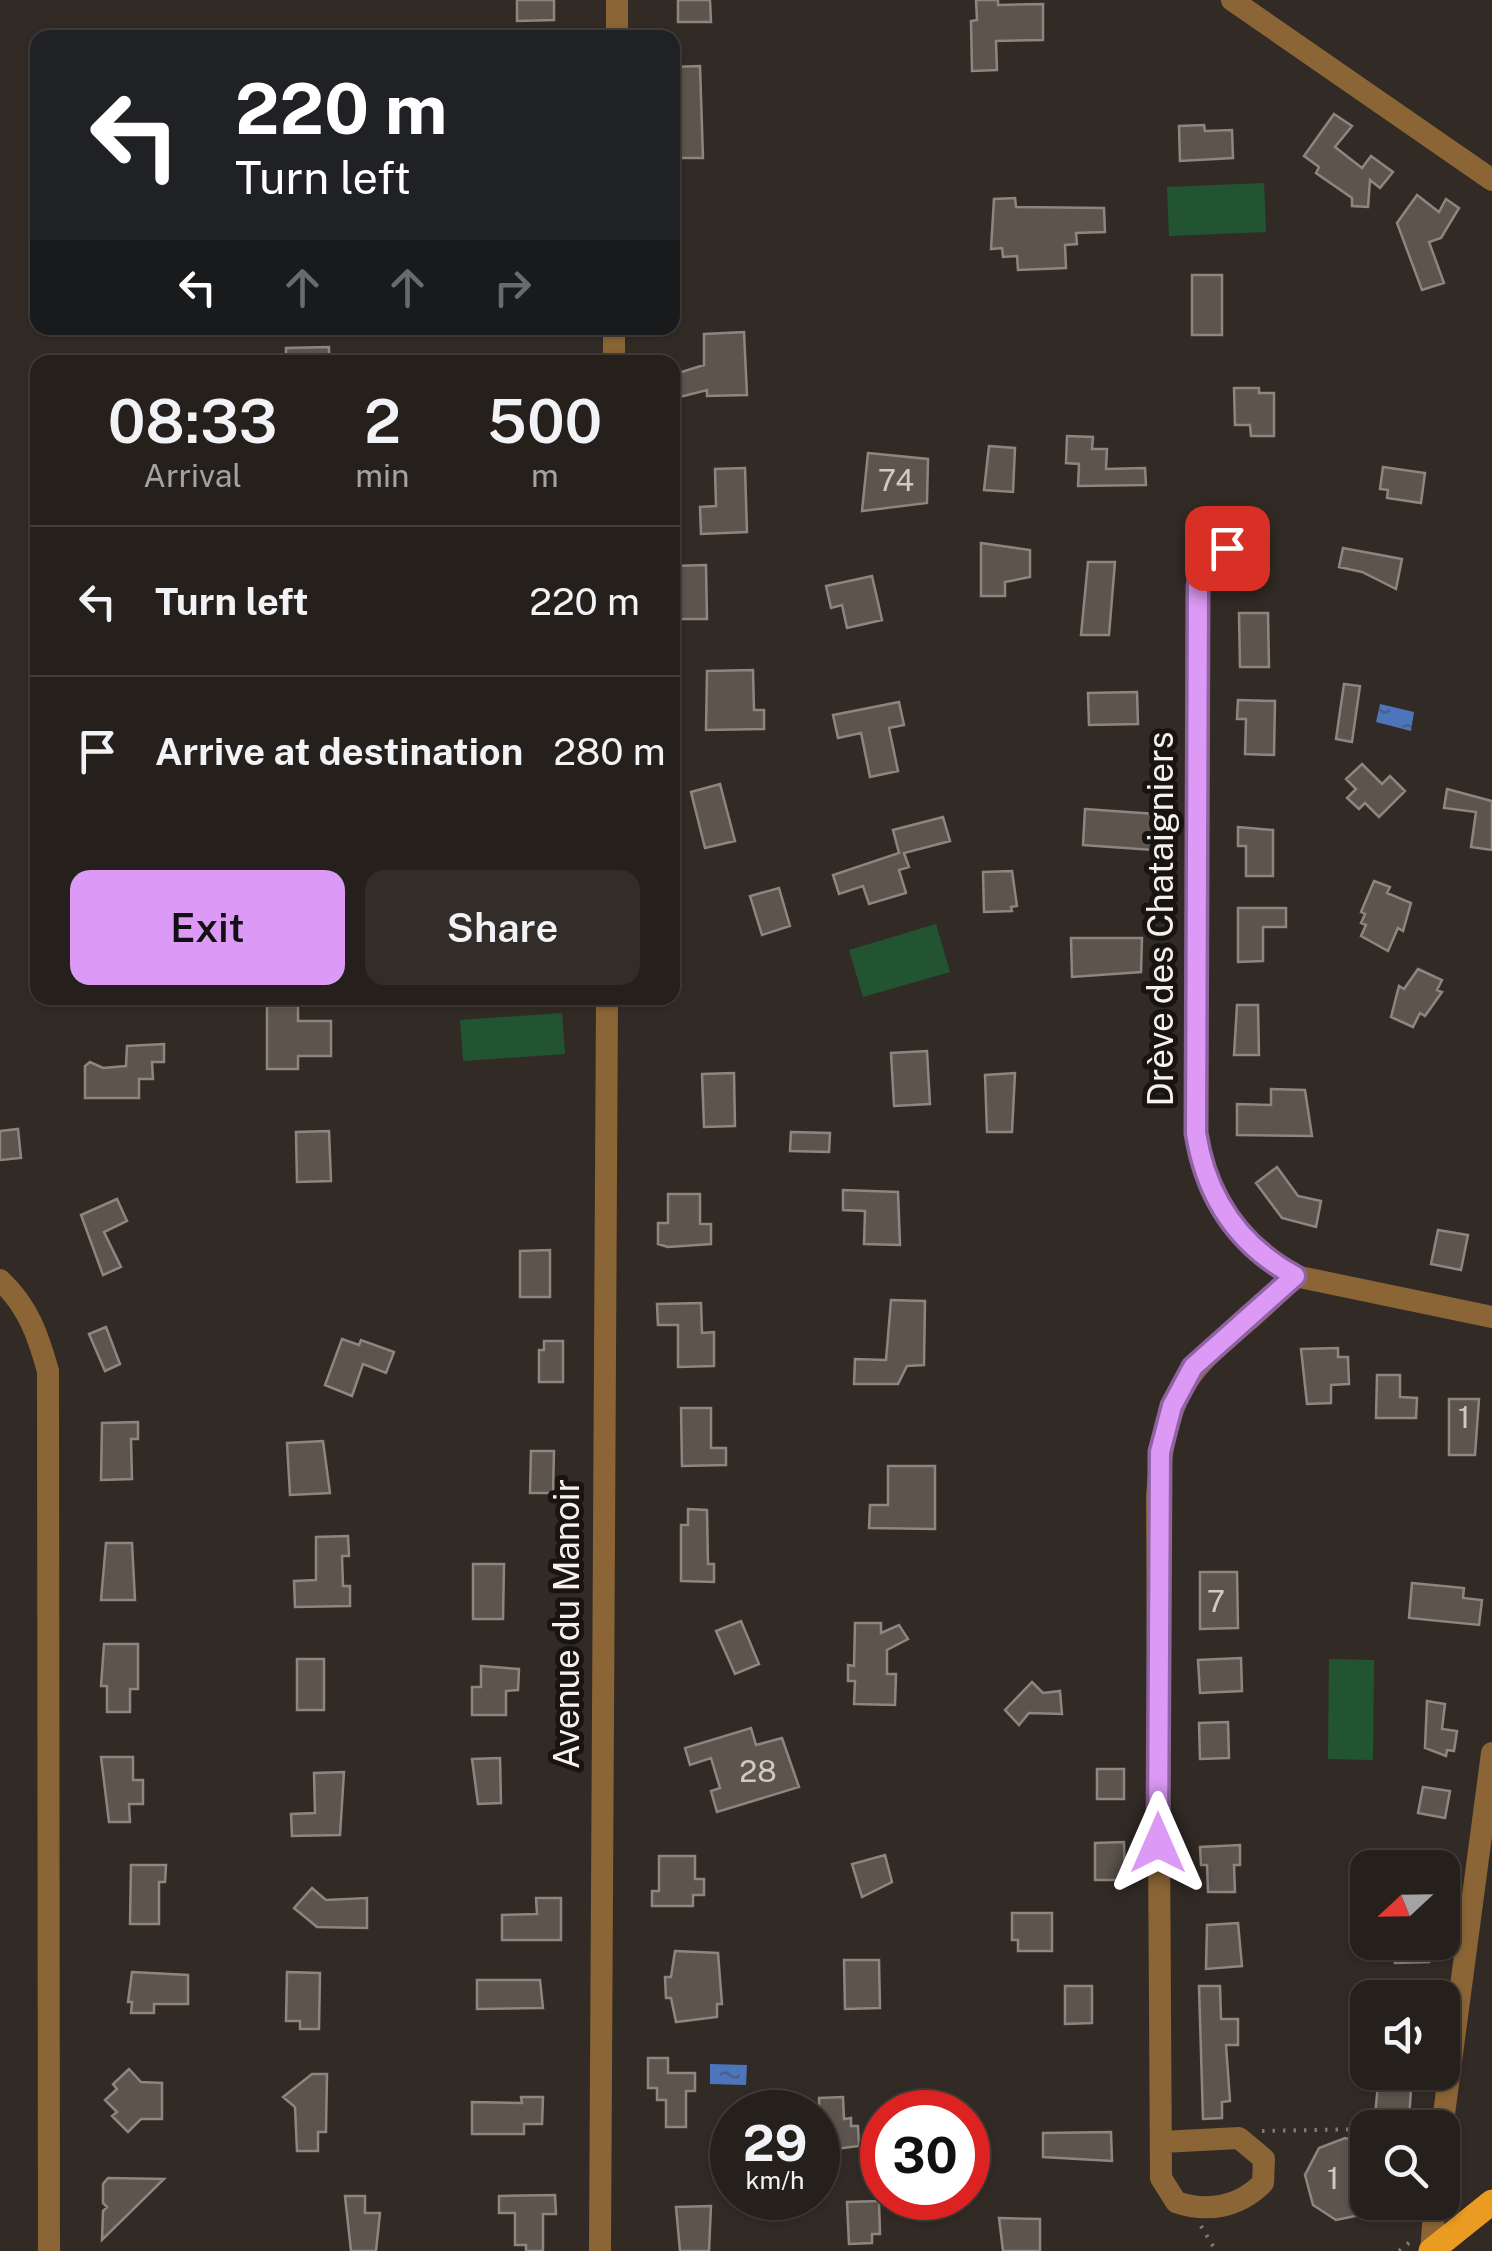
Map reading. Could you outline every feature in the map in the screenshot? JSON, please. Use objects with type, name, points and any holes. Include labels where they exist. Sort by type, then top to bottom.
[{"type":"main road","points":[[1427,2248],[1492,2202]]},
{"type":"street","points":[[617,0],[617,30]]},
{"type":"street","points":[[1232,0],[1492,180]]},
{"type":"street","name":"Drève des Chataigniers","points":[[1257,545],[1211,552],[1201,566],[1198,587],[1196,1133],[1202,1168],[1216,1201],[1266,1260],[1295,1276],[1492,1317]]},
{"type":"street","name":"Avenue du Manoir","points":[[600,2251],[608,1005]]},
{"type":"street","points":[[1162,2142],[1247,2142],[1264,2159],[1262,2183],[1229,2205],[1202,2208],[1176,2202],[1162,2178],[1160,1452],[1172,1406],[1193,1367],[1295,1276]]},
{"type":"street","points":[[0,1280],[18,1296],[36,1328],[48,1371],[49,2251]]},
{"type":"street","points":[[1444,2110],[1492,1753]]},
{"type":"street","points":[[1427,2248],[1432,2220]]},
{"type":"path","points":[[1247,2142],[1259,2131],[1350,2128]]},
{"type":"path","points":[[1399,2251],[1427,2248]]},
{"type":"green space","points":[[1264,183],[1266,232],[1169,236],[1167,187]]},
{"type":"green space","points":[[936,924],[950,972],[863,997],[849,950]]},
{"type":"green space","points":[[562,1013],[565,1054],[463,1061],[460,1020]]},
{"type":"green space","points":[[1329,1659],[1374,1660],[1373,1760],[1328,1759]]},
{"type":"water","points":[[1380,704],[1414,712],[1411,731],[1376,722]]},
{"type":"water","points":[[710,2064],[747,2065],[746,2085],[710,2084]]},
{"type":"building","points":[[517,0],[554,0],[554,20],[517,21]]},
{"type":"building","points":[[678,0],[710,0],[711,22],[678,22]]},
{"type":"building","points":[[976,0],[998,0],[998,5],[1043,4],[1043,40],[996,41],[997,70],[972,71],[971,21],[977,20]]},
{"type":"building","points":[[700,66],[703,158],[680,158],[680,67]]},
{"type":"building","points":[[1334,114],[1352,126],[1335,147],[1362,168],[1371,156],[1393,172],[1380,188],[1370,180],[1368,207],[1352,206],[1352,198],[1316,173],[1319,167],[1304,156]]},
{"type":"building","points":[[1204,125],[1205,131],[1232,130],[1233,158],[1180,161],[1179,126]]},
{"type":"building","points":[[1417,195],[1439,212],[1446,199],[1459,208],[1441,238],[1429,242],[1444,283],[1422,290],[1397,223]]},
{"type":"building","points":[[1015,198],[1016,207],[1104,208],[1105,232],[1076,233],[1077,244],[1065,245],[1066,268],[1018,270],[1017,256],[1003,257],[1002,248],[991,249],[994,199]]},
{"type":"building","points":[[1192,275],[1222,275],[1222,335],[1192,335]]},
{"type":"building","points":[[744,332],[747,395],[707,396],[707,390],[680,397],[680,372],[704,365],[704,334]]},
{"type":"building","points":[[329,347],[329,355],[286,355],[286,348]]},
{"type":"building","points":[[1234,388],[1259,388],[1259,393],[1274,393],[1274,436],[1251,436],[1250,425],[1235,425]]},
{"type":"building","points":[[1067,436],[1093,437],[1092,449],[1107,449],[1106,469],[1145,468],[1146,485],[1078,486],[1079,464],[1066,463]]},
{"type":"building","points":[[989,446],[1015,448],[1013,492],[984,490]]},
{"type":"building","points":[[868,453],[928,459],[927,503],[862,511]]},
{"type":"building","points":[[1383,467],[1425,473],[1421,503],[1387,498],[1388,490],[1380,489]]},
{"type":"building","points":[[745,468],[747,532],[701,534],[700,507],[716,506],[715,469]]},
{"type":"building","points":[[981,543],[1030,550],[1030,577],[1005,582],[1005,596],[981,596]]},
{"type":"building","points":[[1343,548],[1402,559],[1396,589],[1362,572],[1339,567]]},
{"type":"building","points":[[1088,562],[1115,562],[1109,635],[1081,635]]},
{"type":"building","points":[[706,565],[707,619],[680,619],[680,566]]},
{"type":"building","points":[[872,576],[882,620],[847,628],[842,605],[831,608],[826,586]]},
{"type":"building","points":[[1239,613],[1268,613],[1269,667],[1240,667]]},
{"type":"building","points":[[753,670],[754,710],[764,710],[764,729],[706,730],[707,671]]},
{"type":"building","points":[[1344,684],[1360,686],[1352,742],[1336,739]]},
{"type":"building","points":[[1137,692],[1138,724],[1089,725],[1088,693]]},
{"type":"building","points":[[1238,700],[1275,701],[1274,755],[1245,754],[1246,719],[1237,719]]},
{"type":"building","points":[[899,702],[904,725],[889,728],[898,771],[870,777],[861,733],[838,738],[833,715]]},
{"type":"building","points":[[1362,764],[1382,784],[1390,776],[1405,791],[1379,817],[1365,803],[1359,809],[1347,798],[1356,789],[1346,779]]},
{"type":"building","points":[[720,784],[735,841],[705,848],[691,792]]},
{"type":"building","points":[[1447,789],[1492,801],[1492,850],[1471,847],[1476,812],[1444,808]]},
{"type":"building","points":[[1085,809],[1155,814],[1153,850],[1083,845]]},
{"type":"building","points":[[943,817],[950,841],[904,853],[909,867],[899,870],[906,893],[869,904],[863,886],[839,894],[833,875],[899,853],[893,830]]},
{"type":"building","points":[[1238,827],[1273,830],[1273,876],[1246,876],[1246,846],[1238,846]]},
{"type":"building","points":[[1012,871],[1017,906],[1011,907],[1012,911],[984,912],[983,872]]},
{"type":"building","points":[[1374,881],[1390,887],[1387,893],[1411,903],[1403,931],[1398,928],[1388,951],[1361,936],[1366,925],[1361,923],[1365,914],[1361,912]]},
{"type":"building","points":[[779,888],[790,926],[762,935],[750,896]]},
{"type":"building","points":[[1238,908],[1286,908],[1286,927],[1263,927],[1263,961],[1238,962]]},
{"type":"building","points":[[1071,938],[1142,938],[1141,972],[1072,977]]},
{"type":"building","points":[[1418,969],[1442,980],[1437,990],[1442,992],[1425,1016],[1420,1013],[1413,1027],[1391,1017],[1399,986],[1404,989]]},
{"type":"building","points":[[1237,1005],[1258,1005],[1259,1055],[1234,1055]]},
{"type":"building","points":[[267,1006],[298,1006],[298,1021],[331,1021],[331,1056],[298,1056],[298,1069],[267,1069]]},
{"type":"building","points":[[164,1044],[164,1062],[152,1062],[153,1079],[139,1079],[139,1098],[85,1098],[85,1066],[90,1062],[103,1068],[126,1066],[127,1046]]},
{"type":"building","points":[[927,1051],[930,1104],[894,1106],[891,1053]]},
{"type":"building","points":[[734,1073],[735,1126],[704,1127],[702,1074]]},
{"type":"building","points":[[1015,1073],[1012,1132],[987,1132],[985,1075]]},
{"type":"building","points":[[1271,1089],[1305,1090],[1312,1136],[1237,1135],[1237,1104],[1271,1105]]},
{"type":"building","points":[[18,1129],[21,1158],[0,1160],[0,1131]]},
{"type":"building","points":[[329,1131],[331,1181],[297,1182],[296,1132]]},
{"type":"building","points":[[791,1132],[830,1133],[829,1152],[790,1151]]},
{"type":"building","points":[[1277,1167],[1298,1196],[1321,1201],[1316,1227],[1282,1218],[1256,1183]]},
{"type":"building","points":[[843,1190],[898,1192],[900,1245],[864,1244],[865,1211],[843,1210]]},
{"type":"building","points":[[668,1194],[700,1194],[700,1224],[711,1224],[711,1244],[658,1244],[658,1223],[668,1223]]},
{"type":"building","points":[[117,1199],[127,1221],[104,1232],[121,1267],[103,1275],[81,1215]]},
{"type":"building","points":[[1438,1230],[1468,1235],[1461,1270],[1431,1264]]},
{"type":"building","points":[[550,1250],[550,1297],[520,1297],[520,1251]]},
{"type":"building","points":[[891,1300],[925,1301],[924,1365],[907,1366],[898,1384],[854,1384],[855,1359],[886,1360]]},
{"type":"building","points":[[701,1303],[702,1333],[714,1332],[714,1366],[678,1367],[678,1325],[658,1325],[657,1304]]},
{"type":"building","points":[[106,1327],[120,1364],[105,1371],[89,1334]]},
{"type":"building","points":[[342,1339],[359,1345],[361,1340],[394,1352],[386,1373],[363,1364],[352,1396],[325,1385]]},
{"type":"building","points":[[544,1341],[563,1341],[563,1382],[539,1382],[539,1350],[544,1350]]},
{"type":"building","points":[[1338,1348],[1338,1357],[1348,1357],[1349,1384],[1331,1385],[1331,1403],[1307,1404],[1301,1349]]},
{"type":"building","points":[[1377,1375],[1400,1375],[1400,1397],[1417,1398],[1416,1418],[1376,1418]]},
{"type":"building","points":[[1449,1399],[1479,1399],[1475,1455],[1449,1455]]},
{"type":"building","points":[[681,1408],[711,1408],[711,1448],[726,1448],[726,1465],[682,1466]]},
{"type":"building","points":[[138,1422],[138,1439],[131,1439],[132,1479],[101,1480],[102,1423]]},
{"type":"building","points":[[323,1441],[330,1493],[290,1495],[287,1443]]},
{"type":"building","points":[[531,1451],[554,1451],[553,1493],[530,1493]]},
{"type":"building","points":[[888,1466],[935,1466],[935,1529],[869,1528],[870,1505],[888,1505]]},
{"type":"building","points":[[688,1509],[707,1510],[708,1564],[714,1564],[714,1582],[681,1581],[681,1525],[688,1525]]},
{"type":"building","points":[[348,1536],[349,1556],[342,1556],[343,1586],[350,1586],[350,1606],[295,1607],[294,1581],[316,1580],[316,1537]]},
{"type":"building","points":[[106,1543],[132,1543],[135,1600],[101,1600]]},
{"type":"building","points":[[473,1564],[504,1564],[503,1619],[473,1619]]},
{"type":"building","points":[[1200,1572],[1237,1572],[1238,1628],[1200,1629]]},
{"type":"building","points":[[1412,1583],[1464,1588],[1463,1598],[1482,1600],[1479,1625],[1409,1618]]},
{"type":"building","points":[[741,1621],[759,1664],[735,1674],[716,1631]]},
{"type":"building","points":[[855,1623],[881,1623],[881,1633],[899,1625],[908,1639],[887,1650],[887,1674],[896,1674],[895,1705],[854,1704],[855,1681],[848,1681],[848,1665],[854,1666]]},
{"type":"building","points":[[104,1644],[138,1644],[138,1689],[130,1689],[130,1712],[107,1712],[107,1686],[101,1686]]},
{"type":"building","points":[[1241,1658],[1242,1691],[1200,1693],[1198,1660]]},
{"type":"building","points":[[297,1659],[324,1659],[324,1710],[297,1710]]},
{"type":"building","points":[[481,1666],[519,1669],[518,1690],[506,1691],[506,1715],[472,1715],[472,1687],[481,1687]]},
{"type":"building","points":[[1032,1682],[1043,1693],[1060,1691],[1062,1714],[1029,1713],[1019,1725],[1005,1710]]},
{"type":"building","points":[[1427,1701],[1445,1704],[1442,1729],[1457,1731],[1454,1751],[1447,1750],[1446,1756],[1425,1748]]},
{"type":"building","points":[[1228,1722],[1229,1758],[1200,1759],[1199,1723]]},
{"type":"building","points":[[751,1728],[756,1745],[782,1738],[799,1787],[717,1812],[711,1791],[720,1788],[711,1758],[690,1765],[685,1748]]},
{"type":"building","points":[[101,1757],[133,1757],[133,1780],[143,1780],[143,1804],[129,1804],[130,1822],[109,1822]]},
{"type":"building","points":[[500,1758],[501,1803],[478,1804],[472,1759]]},
{"type":"building","points":[[1097,1769],[1124,1769],[1124,1799],[1097,1799]]},
{"type":"building","points":[[344,1772],[340,1835],[292,1836],[291,1814],[315,1813],[314,1773]]},
{"type":"building","points":[[1423,1787],[1450,1791],[1445,1818],[1418,1813]]},
{"type":"building","points":[[1124,1842],[1125,1880],[1095,1880],[1095,1843]]},
{"type":"building","points":[[1240,1845],[1240,1865],[1234,1865],[1235,1892],[1208,1892],[1207,1865],[1201,1865],[1200,1847]]},
{"type":"building","points":[[885,1855],[892,1882],[862,1897],[852,1864]]},
{"type":"building","points":[[659,1856],[695,1856],[695,1879],[704,1879],[704,1895],[693,1895],[693,1906],[652,1906],[652,1891],[659,1891]]},
{"type":"building","points":[[131,1865],[166,1865],[165,1882],[159,1882],[159,1924],[130,1924]]},
{"type":"building","points":[[312,1888],[326,1900],[367,1898],[367,1928],[317,1927],[294,1908]]},
{"type":"building","points":[[536,1898],[561,1898],[561,1940],[502,1940],[502,1915],[537,1914]]},
{"type":"building","points":[[1012,1913],[1052,1913],[1052,1951],[1018,1951],[1018,1940],[1012,1940]]},
{"type":"building","points":[[1238,1923],[1242,1966],[1206,1969],[1207,1925]]},
{"type":"building","points":[[675,1951],[718,1953],[722,2004],[717,2004],[717,2017],[676,2022],[671,1998],[666,1998],[665,1977],[671,1977]]},
{"type":"building","points":[[844,1960],[879,1960],[880,2008],[845,2009]]},
{"type":"building","points":[[1395,1960],[1429,1960],[1429,1962]]},
{"type":"building","points":[[132,1972],[188,1975],[188,2004],[154,2004],[154,2013],[131,2013],[132,2002],[128,2002]]},
{"type":"building","points":[[287,1972],[320,1973],[319,2029],[300,2029],[300,2021],[286,2021]]},
{"type":"building","points":[[477,1980],[540,1980],[543,2008],[477,2009]]},
{"type":"building","points":[[1065,1986],[1092,1986],[1092,2023],[1065,2024]]},
{"type":"building","points":[[1199,1986],[1220,1986],[1221,2019],[1238,2019],[1238,2045],[1226,2045],[1230,2101],[1222,2102],[1222,2118],[1203,2119]]},
{"type":"building","points":[[648,2058],[668,2058],[668,2073],[695,2073],[695,2091],[686,2091],[686,2127],[666,2127],[666,2100],[657,2100],[657,2088],[648,2088]]},
{"type":"building","points":[[129,2069],[141,2082],[162,2083],[162,2119],[141,2119],[128,2132],[112,2116],[117,2112],[105,2100],[117,2089],[113,2084]]},
{"type":"building","points":[[312,2074],[327,2074],[326,2132],[318,2132],[318,2151],[297,2151],[295,2107],[283,2097]]},
{"type":"building","points":[[1378,2090],[1411,2090],[1410,2110],[1376,2110]]},
{"type":"building","points":[[521,2097],[543,2097],[542,2124],[524,2124],[524,2134],[472,2134],[472,2102],[522,2103]]},
{"type":"building","points":[[840,2097],[844,2119],[851,2118],[851,2126],[858,2126],[859,2146],[840,2148]]},
{"type":"building","points":[[1111,2132],[1112,2161],[1043,2157],[1043,2133]]},
{"type":"building","points":[[1350,2140],[1350,2217],[1336,2220],[1313,2205],[1305,2175],[1319,2148]]},
{"type":"building","points":[[108,2178],[164,2179],[102,2240],[103,2211],[107,2207],[103,2203],[103,2184]]},
{"type":"building","points":[[555,2195],[556,2214],[543,2214],[543,2251],[526,2251],[526,2245],[515,2245],[515,2213],[499,2213],[499,2196]]},
{"type":"building","points":[[345,2196],[365,2196],[365,2213],[380,2213],[376,2251],[351,2251]]},
{"type":"building","points":[[847,2202],[860,2202],[860,2220],[880,2220],[880,2234],[872,2234],[872,2243],[849,2244]]},
{"type":"building","points":[[710,2206],[709,2251],[680,2251],[676,2207]]},
{"type":"building","points":[[999,2218],[1040,2219],[1040,2251],[1003,2251]]},
{"type":"route","points":[[1158,1843],[1160,1452],[1172,1406],[1193,1367],[1269,1304],[1295,1276],[1266,1260],[1240,1235],[1216,1201],[1202,1168],[1196,1133],[1198,587],[1201,566],[1211,552],[1227,548]]}]
